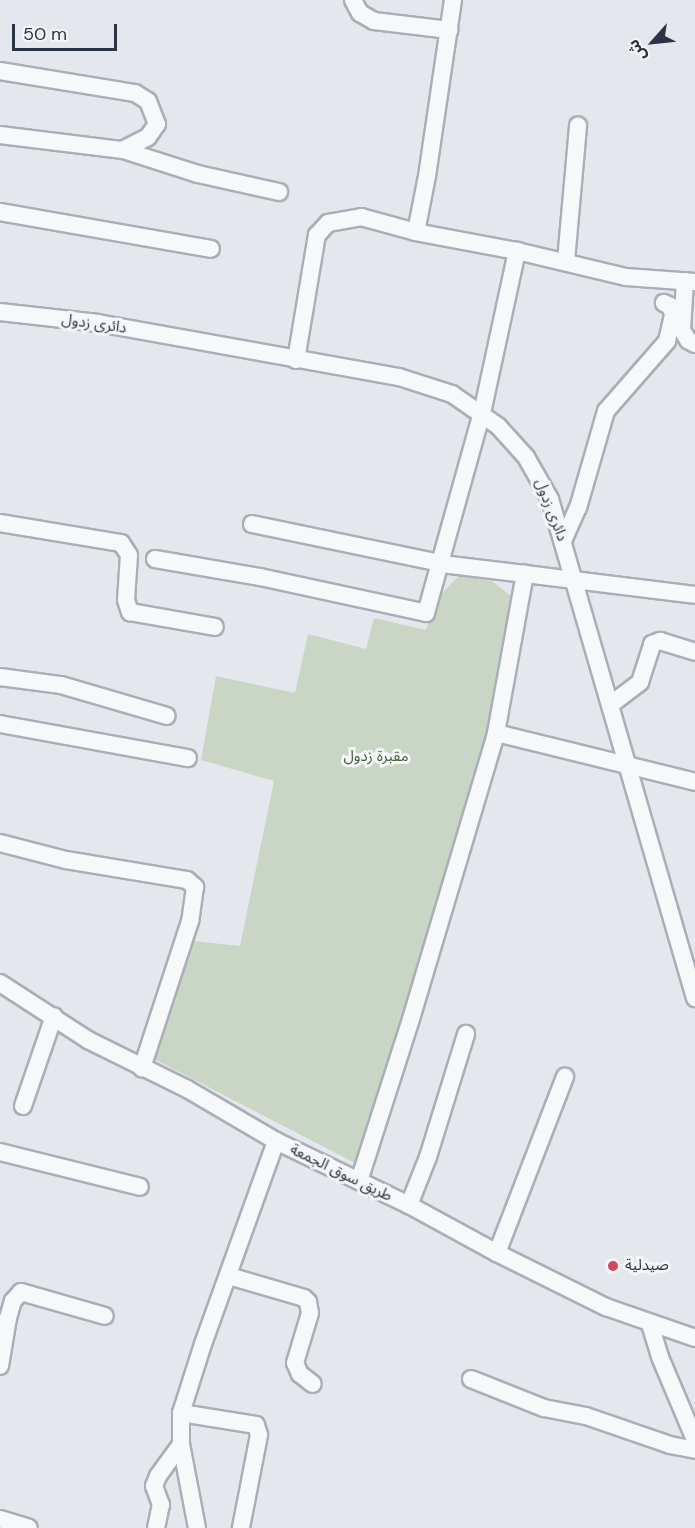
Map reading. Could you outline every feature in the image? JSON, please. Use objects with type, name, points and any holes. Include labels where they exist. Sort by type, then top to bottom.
[{"type":"street","points":[[353,0],[360,13],[374,21],[449,30]]},
{"type":"street","points":[[416,232],[428,176],[453,0]]},
{"type":"street","points":[[0,71],[135,93],[148,101],[155,114],[157,124],[154,130],[139,143],[123,150]]},
{"type":"street","points":[[566,261],[578,126]]},
{"type":"street","points":[[0,135],[123,150],[198,174],[279,192]]},
{"type":"street","points":[[0,212],[211,249]]},
{"type":"street","points":[[296,360],[317,235],[328,224],[361,217],[416,232],[566,261],[626,277],[656,281],[690,281],[682,330],[688,340],[695,344]]},
{"type":"street","points":[[155,559],[260,577],[426,614],[482,413],[517,251]]},
{"type":"street","points":[[563,541],[578,508],[606,411],[663,346],[670,334],[673,314],[670,306],[664,303]]},
{"type":"street","name":"دائرى زدول","points":[[0,312],[98,323],[418,381],[452,394],[482,413],[513,441],[537,474],[550,499],[695,998]]},
{"type":"street","points":[[0,524],[121,543],[129,555],[126,600],[130,612],[215,627]]},
{"type":"street","points":[[252,525],[506,574],[525,574],[575,582],[695,595]]},
{"type":"street","points":[[359,1181],[411,1019],[496,733],[525,574]]},
{"type":"street","points":[[610,705],[640,682],[652,644],[660,641],[695,652]]},
{"type":"street","points":[[0,677],[61,685],[167,716]]},
{"type":"street","points":[[0,723],[188,758]]},
{"type":"street","points":[[496,733],[695,782]]},
{"type":"street","points":[[0,843],[66,860],[187,880],[195,887],[190,921],[142,1068]]},
{"type":"street","name":"طريق سوق الجمعة","points":[[0,983],[13,994],[54,1016],[88,1040],[187,1089],[276,1142],[409,1205],[497,1253],[606,1307],[695,1338]]},
{"type":"street","points":[[23,1106],[54,1016]]},
{"type":"street","points":[[409,1205],[428,1157],[466,1034]]},
{"type":"street","points":[[497,1253],[565,1077]]},
{"type":"street","points":[[197,1528],[181,1444],[181,1413],[203,1344],[276,1142]]},
{"type":"street","points":[[0,1152],[140,1187]]},
{"type":"street","points":[[229,1276],[304,1298],[308,1302],[310,1313],[295,1363],[300,1374],[313,1384]]},
{"type":"street","points":[[0,1366],[8,1318],[13,1301],[21,1292],[105,1316]]},
{"type":"street","points":[[650,1324],[660,1357],[695,1440]]},
{"type":"street","points":[[471,1379],[557,1412],[586,1416],[670,1445],[695,1450]]},
{"type":"street","points":[[181,1413],[256,1425],[259,1435],[241,1528]]},
{"type":"street","points":[[156,1528],[162,1505],[154,1486],[158,1476],[181,1444]]},
{"type":"street","points":[[0,1519],[29,1528]]},
{"type":"green space","name":"مقبرة زدول","points":[[460,575],[492,581],[512,597],[482,763],[455,858],[357,1164],[152,1058],[193,941],[240,946],[274,781],[201,760],[216,676],[295,693],[308,634],[366,649],[374,618],[426,630],[436,599]]},
{"type":"place","name":"صيدلية","points":[[613,1266]]}]
